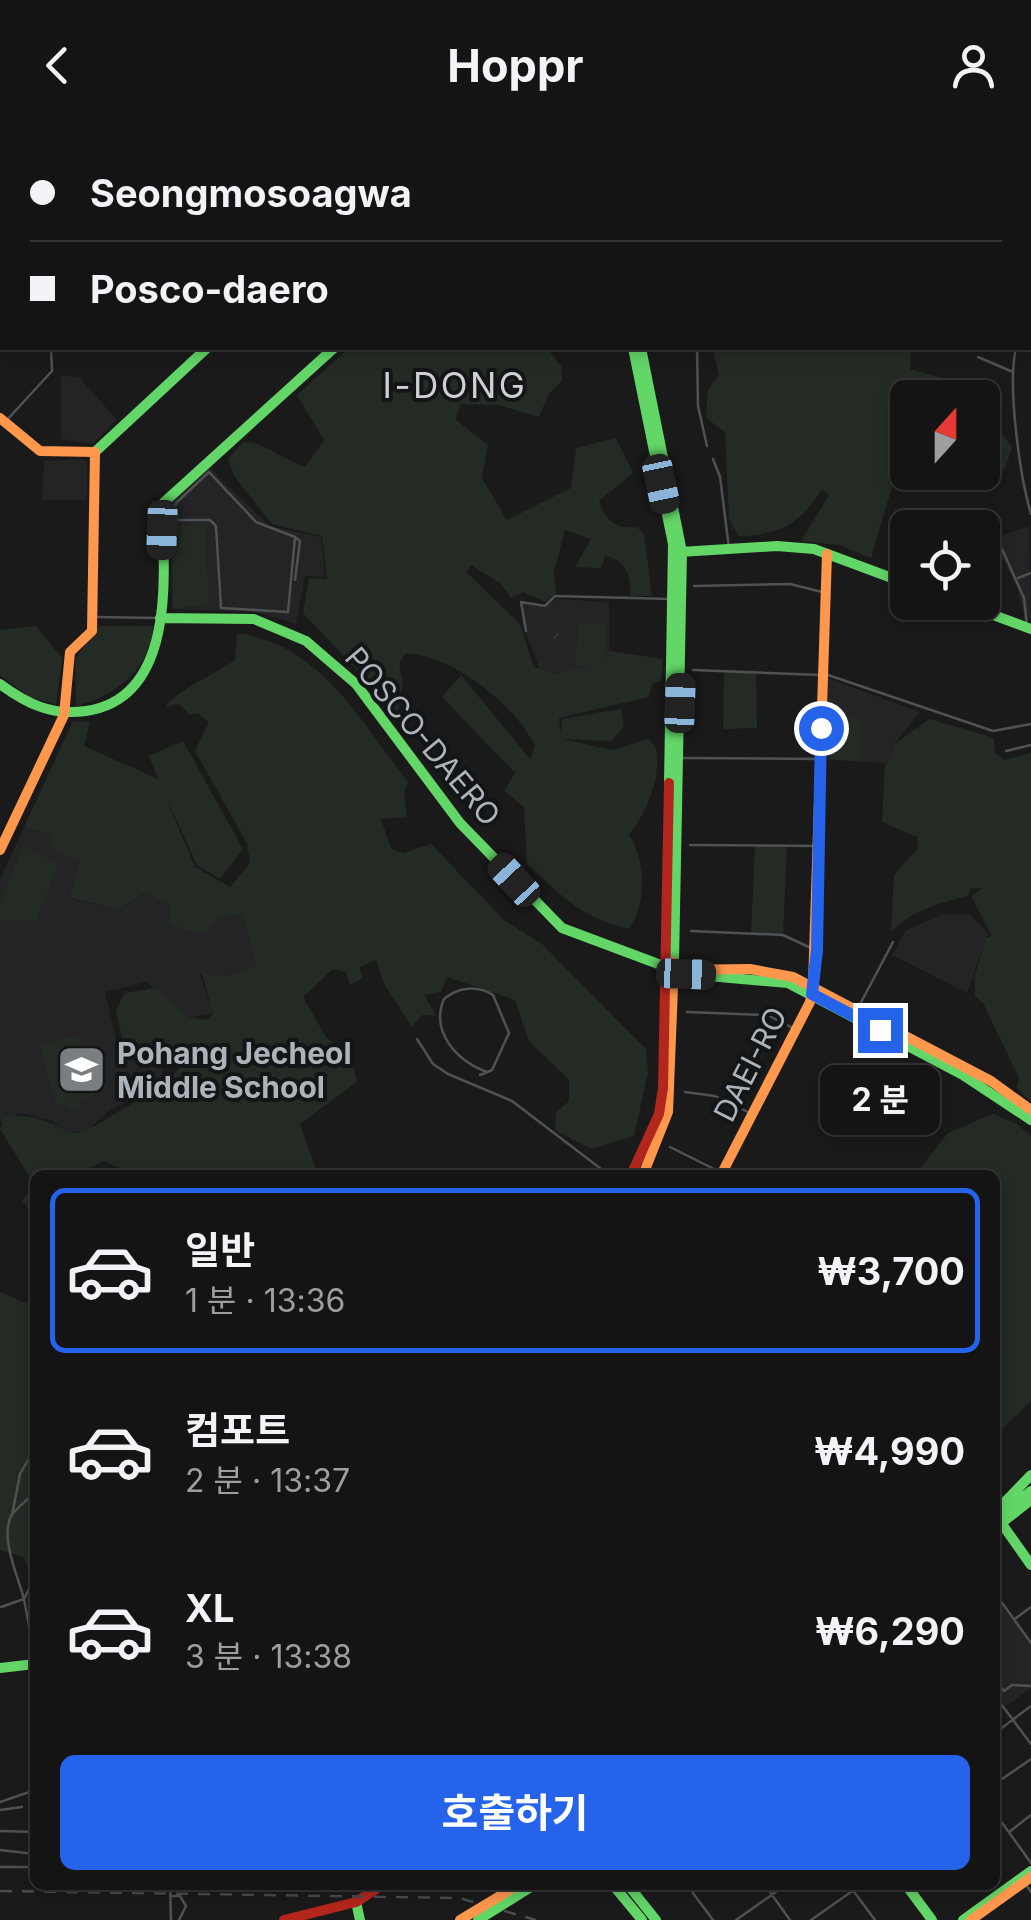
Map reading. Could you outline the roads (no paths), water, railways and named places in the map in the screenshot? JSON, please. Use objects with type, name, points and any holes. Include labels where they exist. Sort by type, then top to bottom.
[{"type":"main road","points":[[3,420],[40,451],[95,452],[205,350]]},
{"type":"main road","points":[[0,684],[28,704],[64,715],[95,711],[120,698],[148,662],[160,618],[167,520],[161,505],[332,350]]},
{"type":"main road","points":[[637,350],[678,552],[671,1096],[644,1170]]},
{"type":"main road","points":[[0,850],[64,715],[70,652],[92,630],[95,452]]},
{"type":"main road","points":[[678,552],[798,547],[890,577]]},
{"type":"main road","points":[[675,737],[673,599],[678,552]]},
{"type":"main road","name":"DAEI-RO","points":[[723,1170],[813,990],[827,554]]},
{"type":"main road","points":[[1000,617],[1029,628]]},
{"type":"main road","name":"POSCO-DAERO","points":[[160,618],[254,619],[284,628],[306,642],[356,684],[460,823],[554,922],[671,970],[770,978],[813,990],[857,1009],[988,1089],[1031,1120]]},
{"type":"main road","points":[[633,1170],[662,1098],[671,970]]},
{"type":"main road","name":"POSCO-DAERO","points":[[813,990],[991,1082],[1031,1110]]},
{"type":"main road","points":[[1000,1507],[1031,1475]]},
{"type":"main road","points":[[1000,1519],[1031,1491]]},
{"type":"main road","points":[[1000,1520],[1031,1500]]},
{"type":"main road","points":[[1000,1526],[1031,1565]]},
{"type":"main road","points":[[0,1668],[30,1663]]},
{"type":"main road","points":[[963,1920],[1030,1877]]},
{"type":"main road","points":[[971,1920],[1030,1877]]},
{"type":"main road","points":[[284,1920],[318,1916],[356,1902],[374,1890]]},
{"type":"main road","points":[[460,1920],[510,1890]]},
{"type":"main road","points":[[478,1920],[526,1890]]},
{"type":"main road","points":[[617,1890],[642,1920]]},
{"type":"main road","points":[[632,1890],[656,1920]]},
{"type":"main road","points":[[910,1890],[932,1920]]},
{"type":"main road","points":[[356,1902],[360,1920]]},
{"type":"street","points":[[3,420],[52,371],[51,350]]},
{"type":"street","points":[[696,350],[698,406],[707,446]]},
{"type":"street","points":[[1016,350],[1013,372],[1022,477],[1031,514]]},
{"type":"street","points":[[978,357],[1013,372]]},
{"type":"street","points":[[712,459],[720,477],[729,549]]},
{"type":"street","points":[[210,472],[256,522],[295,537],[294,582],[288,612],[219,606],[216,526],[210,520],[167,520],[176,504],[210,472]]},
{"type":"street","points":[[1001,548],[1029,613],[1029,628]]},
{"type":"street","points":[[1016,579],[1031,573]]},
{"type":"street","points":[[694,586],[790,584],[823,593]]},
{"type":"street","points":[[526,631],[520,602],[548,605],[556,596],[673,599]]},
{"type":"street","points":[[95,617],[160,618]]},
{"type":"street","points":[[693,670],[821,675],[993,731],[1031,724]]},
{"type":"street","points":[[1006,751],[1031,744]]},
{"type":"street","points":[[674,758],[821,760]]},
{"type":"street","points":[[690,846],[819,846]]},
{"type":"street","points":[[690,931],[783,935],[817,950]]},
{"type":"street","points":[[857,1009],[893,942]]},
{"type":"street","points":[[472,988],[493,995],[509,1033],[487,1072],[480,1072],[456,1054],[440,1019],[448,995],[472,988]]},
{"type":"street","points":[[687,1012],[768,1015],[796,1030]]},
{"type":"street","points":[[417,1039],[433,1064],[474,1088],[512,1102],[550,1135],[602,1170]]},
{"type":"street","points":[[474,1088],[480,1072]]},
{"type":"street","points":[[685,1092],[715,1096],[753,1115]]},
{"type":"street","points":[[670,1147],[713,1170]]},
{"type":"street","points":[[30,1457],[20,1474],[9,1545],[30,1633]]},
{"type":"street","points":[[12,1515],[30,1497]]},
{"type":"street","points":[[1,1606],[24,1599],[30,1587]]},
{"type":"street","points":[[1000,1599],[1031,1643]]},
{"type":"street","points":[[1014,1620],[1031,1607]]},
{"type":"street","points":[[1000,1694],[1012,1685],[1031,1686]]},
{"type":"street","points":[[1000,1686],[1004,1691]]},
{"type":"street","points":[[1000,1702],[1031,1744]]},
{"type":"street","points":[[1000,1729],[1031,1706]]},
{"type":"street","points":[[1000,1781],[1031,1759]]},
{"type":"street","points":[[0,1802],[30,1792]]},
{"type":"street","points":[[0,1810],[22,1807]]},
{"type":"street","points":[[1009,1832],[1031,1815]]},
{"type":"street","points":[[1000,1820],[1030,1877]]},
{"type":"street","points":[[0,1831],[30,1832]]},
{"type":"street","points":[[0,1850],[30,1854]]},
{"type":"street","points":[[0,1866],[30,1867]]},
{"type":"street","points":[[170,1890],[171,1920]]},
{"type":"street","points":[[692,1890],[713,1920]]},
{"type":"street","points":[[768,1890],[790,1920]]},
{"type":"street","points":[[736,1920],[779,1890]]},
{"type":"street","points":[[812,1920],[853,1891],[875,1920]]},
{"type":"street","points":[[171,1896],[180,1896],[186,1906],[179,1920]]},
{"type":"tunnel","points":[[554,638],[559,633]]},
{"type":"railway","points":[[0,1891],[459,1898],[536,1920]]},
{"type":"place","name":"Pohang Jecheol Middle School","points":[[82,1070]]},
{"type":"district","name":"I-DONG","points":[[455,385]]}]
